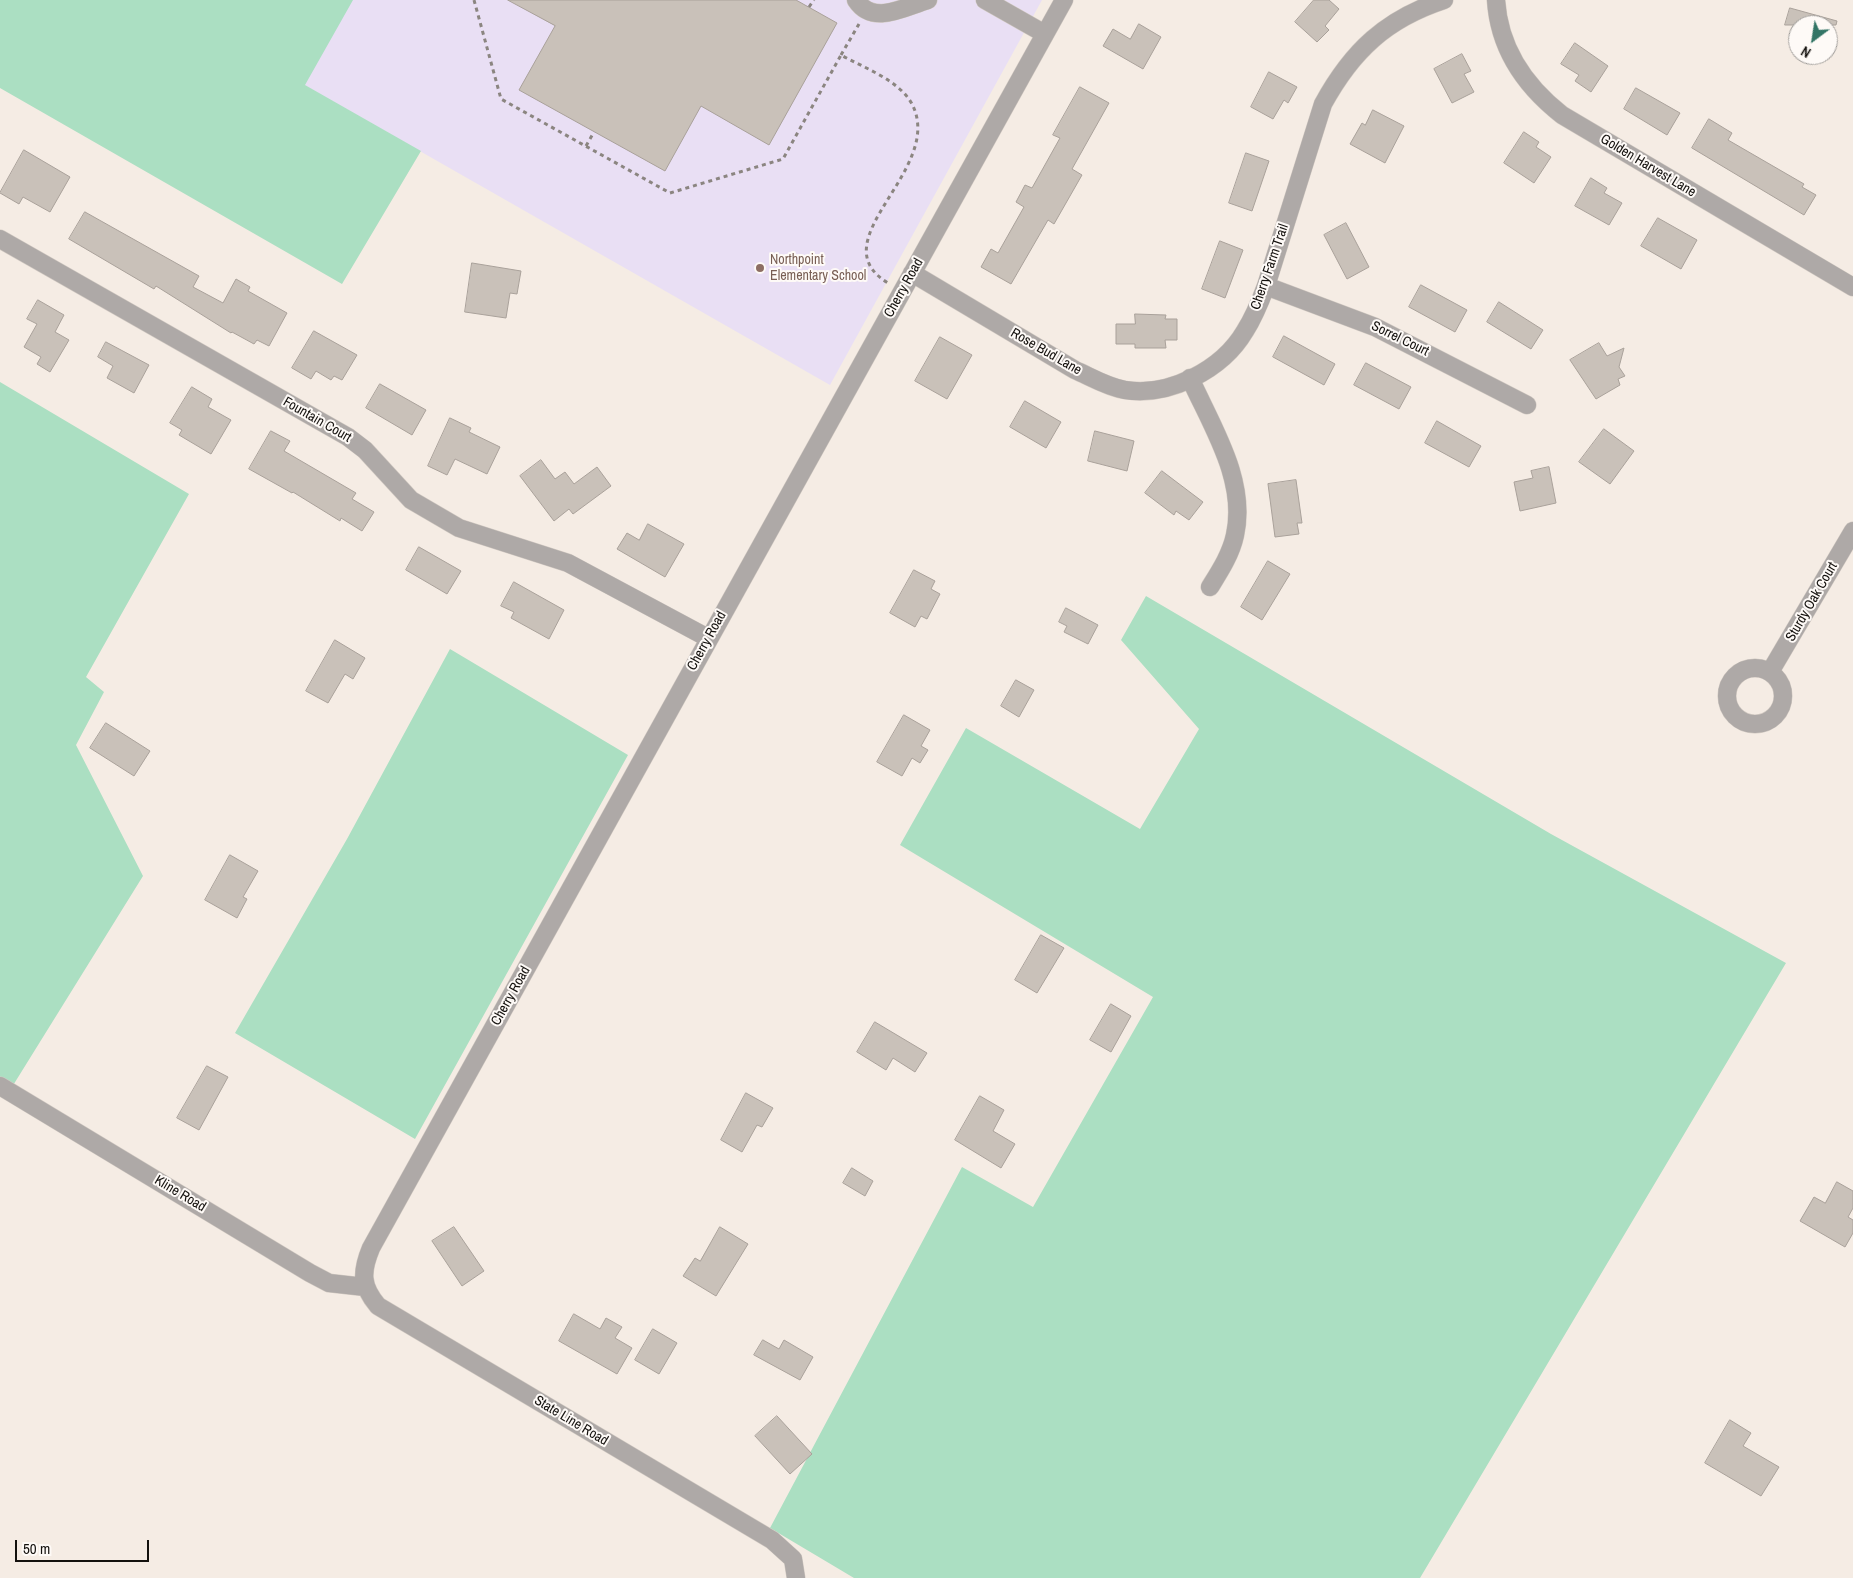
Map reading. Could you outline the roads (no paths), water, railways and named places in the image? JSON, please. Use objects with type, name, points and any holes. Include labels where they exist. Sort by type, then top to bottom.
[{"type":"street","points":[[856,0],[861,7],[880,14],[928,0]]},
{"type":"street","points":[[985,0],[1045,34]]},
{"type":"street","name":"Cherry Road","points":[[365,1287],[362,1277],[371,1248],[708,638],[828,428],[1064,0]]},
{"type":"street","name":"Cherry Farm Trail","points":[[1190,378],[1228,352],[1244,333],[1266,286],[1323,104],[1334,84],[1365,44],[1386,27],[1403,16],[1444,0]]},
{"type":"street","name":"Golden Harvest Lane","points":[[1496,0],[1498,18],[1508,50],[1533,90],[1546,103],[1562,115],[1853,287]]},
{"type":"street","name":"Fountain Court","points":[[0,239],[348,437],[365,450],[411,500],[459,528],[568,563],[708,638]]},
{"type":"street","name":"Rose Bud Lane","points":[[912,273],[1075,370],[1102,383],[1144,392],[1178,385],[1190,378]]},
{"type":"street","name":"Sorrel Court","points":[[1266,286],[1375,327],[1527,405]]},
{"type":"street","points":[[1190,378],[1226,457],[1238,501],[1235,537],[1225,562],[1210,587]]},
{"type":"street","name":"Sturdy Oak Court","points":[[1770,672],[1853,531]]},
{"type":"street","name":"Kline Road","points":[[0,1086],[310,1273],[329,1283],[365,1287]]},
{"type":"street","name":"State Line Road","points":[[365,1287],[378,1306],[400,1320],[784,1549],[793,1559],[796,1578]]},
{"type":"place","name":"Northpoint Elementary School","points":[[760,268]]}]
